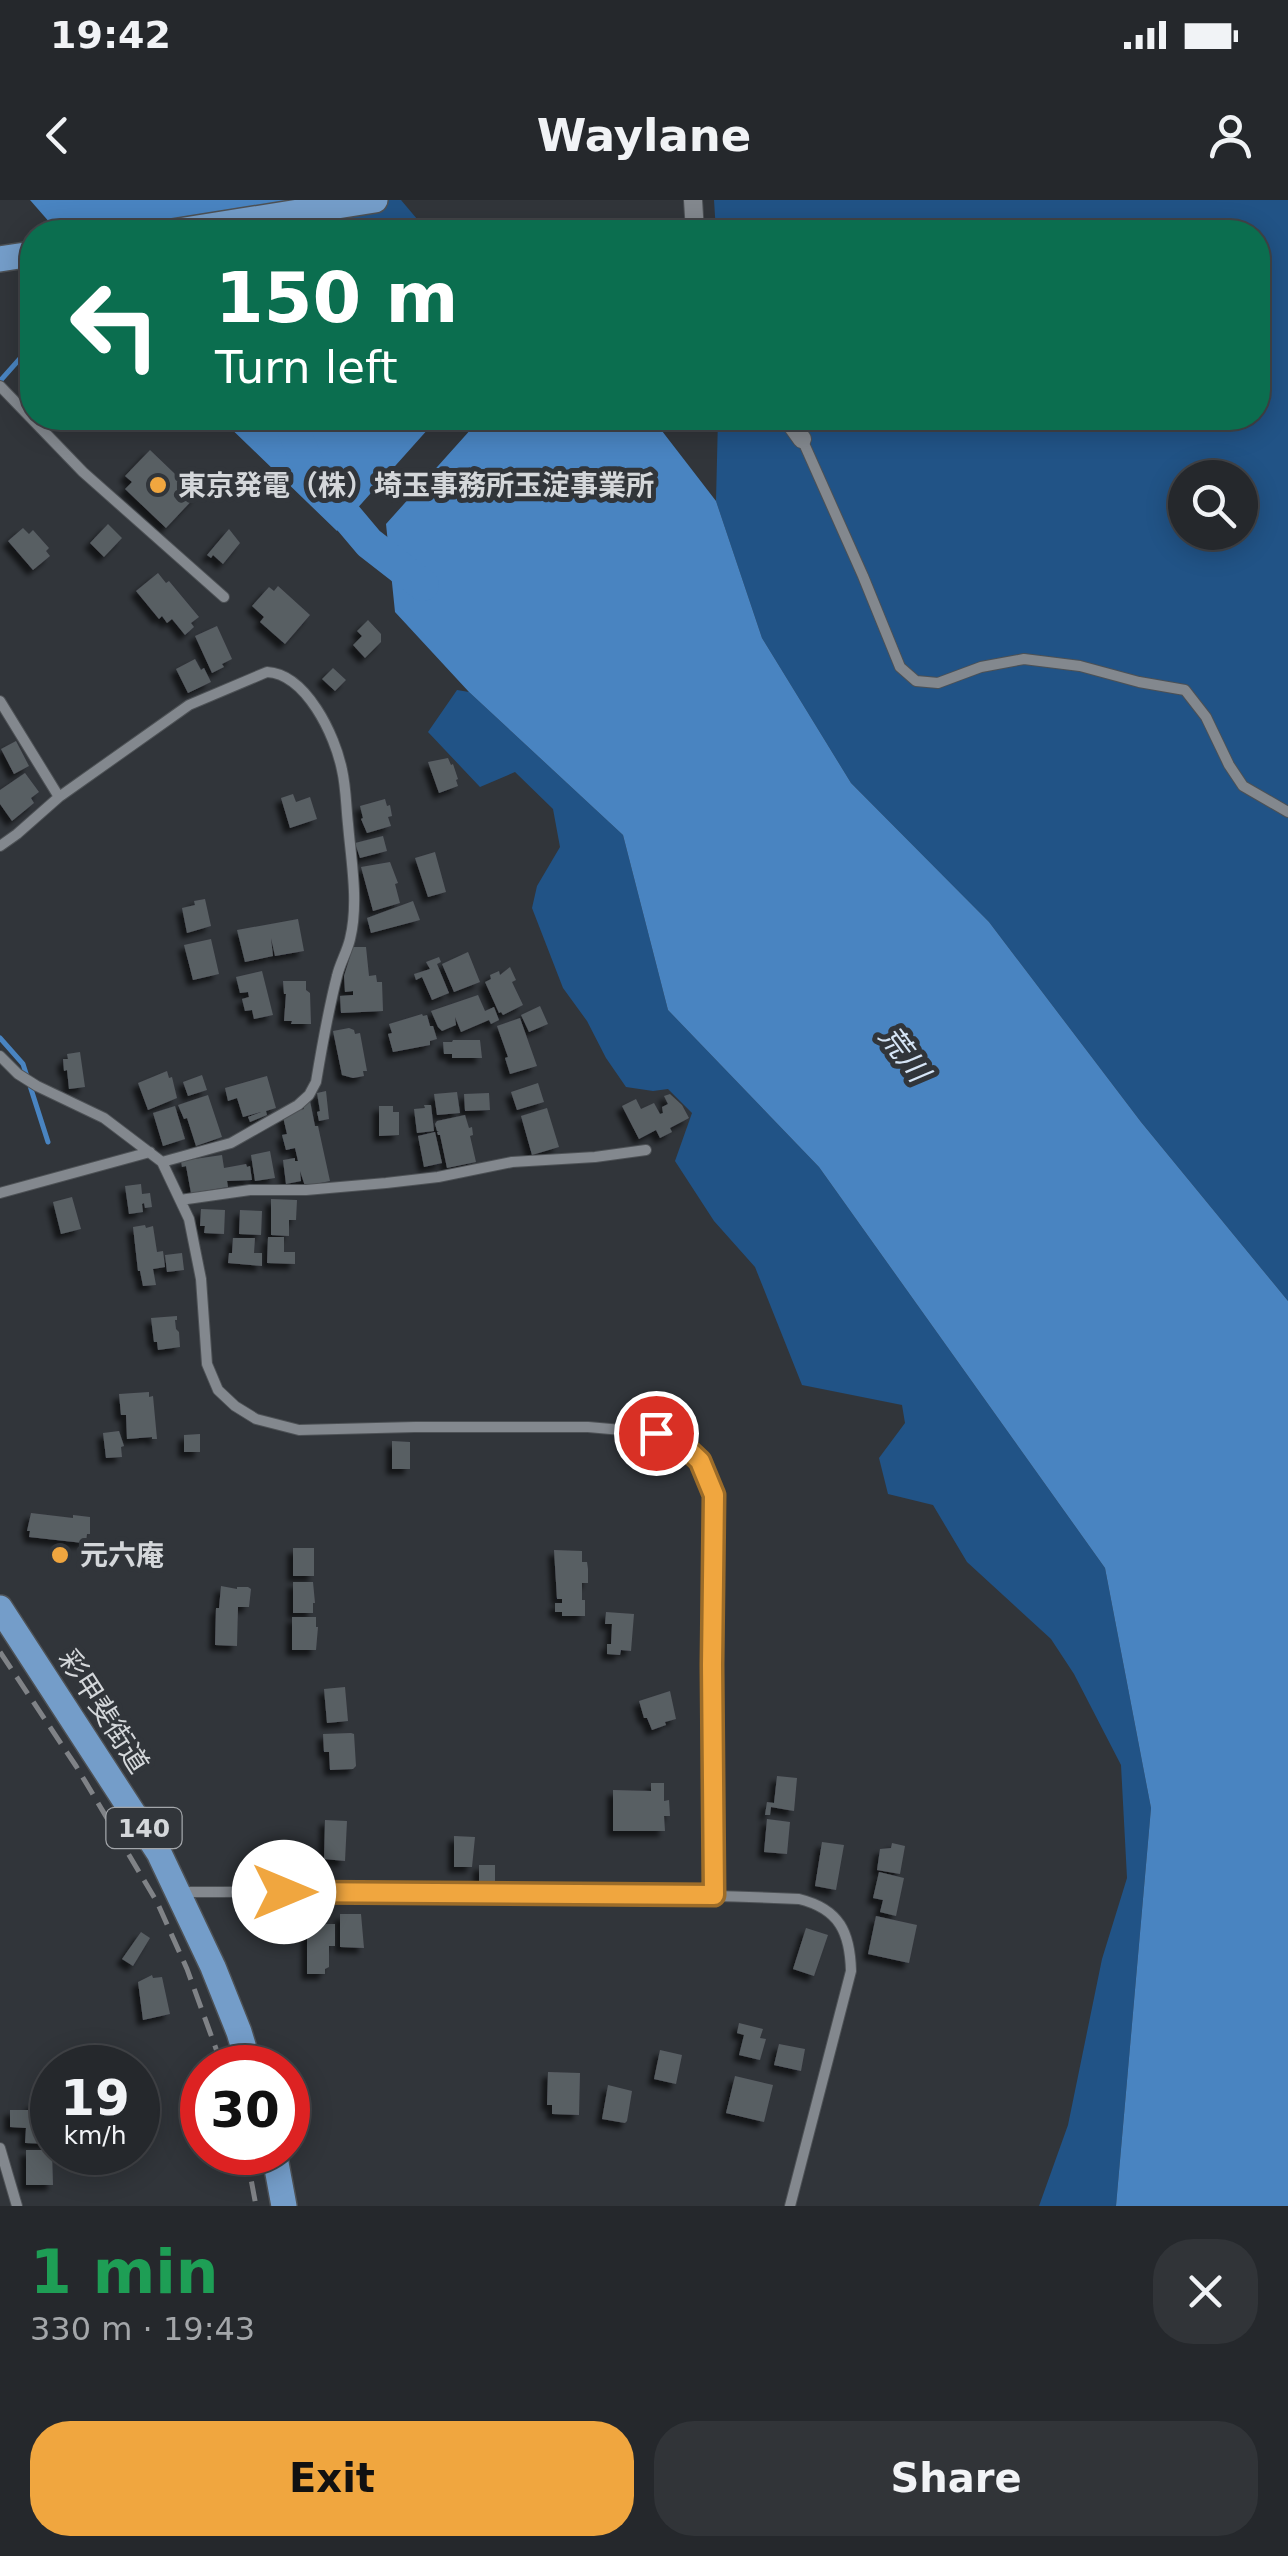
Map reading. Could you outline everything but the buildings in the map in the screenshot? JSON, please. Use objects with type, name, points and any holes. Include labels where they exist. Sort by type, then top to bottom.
[{"type":"highway","points":[[248,220],[375,200]]},
{"type":"highway","name":"彩甲斐街道","points":[[0,1608],[159,1853],[213,1967],[243,2045]]},
{"type":"highway","points":[[278,2175],[284,2206]]},
{"type":"street","points":[[0,386],[20,407]]},
{"type":"street","points":[[42,430],[83,472],[224,597]]},
{"type":"street","points":[[795,430],[900,667],[916,681],[938,683],[981,667],[1024,658],[1080,666],[1185,690],[1206,717],[1229,765],[1244,786],[1288,812]]},
{"type":"street","points":[[0,846],[59,796],[189,705],[267,672],[280,673],[298,686],[316,706],[332,736],[342,769],[353,901],[350,938],[338,970],[316,1082],[298,1105],[231,1143],[162,1162]]},
{"type":"street","points":[[0,701],[59,796]]},
{"type":"street","points":[[0,1056],[18,1074],[104,1118],[162,1162],[189,1219],[201,1279],[207,1364],[218,1390],[235,1406],[256,1418],[298,1430],[568,1427],[656,1433],[682,1444],[700,1461],[714,1495],[714,1895]]},
{"type":"street","points":[[180,1200],[250,1190],[386,1183],[512,1162],[646,1150]]},
{"type":"street","points":[[0,1193],[150,1152]]},
{"type":"street","points":[[179,1892],[714,1895],[812,1902],[836,1919],[850,1945],[850,1971],[790,2206]]},
{"type":"street","points":[[0,2148],[17,2206]]},
{"type":"shaded area","points":[[312,200],[401,200],[418,220],[334,220]]},
{"type":"shaded area","points":[[714,200],[1288,200],[1288,1301],[1141,1122],[989,922],[851,783],[762,638],[716,501],[718,430],[1270,430],[1270,220],[715,220]]},
{"type":"shaded area","points":[[457,690],[469,692],[623,835],[668,1010],[819,1167],[1105,1568],[1151,1808],[1116,2206],[1039,2206],[1068,2125],[1102,1959],[1127,1878],[1121,1765],[1074,1674],[1051,1639],[967,1562],[933,1505],[888,1494],[879,1458],[905,1423],[902,1405],[802,1385],[755,1267],[714,1221],[675,1161],[692,1113],[668,1089],[626,1087],[563,988],[532,908],[537,886],[560,847],[553,809],[515,772],[480,787],[428,732]]},
{"type":"water","points":[[30,200],[312,200],[334,220],[48,220]]},
{"type":"water","points":[[232,430],[427,430],[337,531]]},
{"type":"water","points":[[470,430],[661,430],[716,501],[762,638],[851,783],[989,922],[1141,1122],[1288,1301],[1288,2206],[1116,2206],[1151,1808],[1105,1568],[819,1167],[668,1010],[623,835],[469,692],[395,612],[386,524]]},
{"type":"waterway","points":[[0,381],[20,358]]},
{"type":"waterway","name":"荒川","points":[[293,430],[315,479],[369,543],[423,585]]},
{"type":"waterway","points":[[0,1038],[23,1064],[48,1142]]},
{"type":"railway","points":[[0,1652],[76,1766],[157,1902],[215,2045]]},
{"type":"railway","points":[[250,2175],[256,2206]]},
{"type":"place","name":"東京発電（株）埼玉事務所玉淀事業所","points":[[158,485]]},
{"type":"place","name":"元六庵","points":[[60,1555]]},
{"type":"route","points":[[284,1892],[714,1895],[714,1495],[700,1461],[682,1444],[656,1433]]}]
